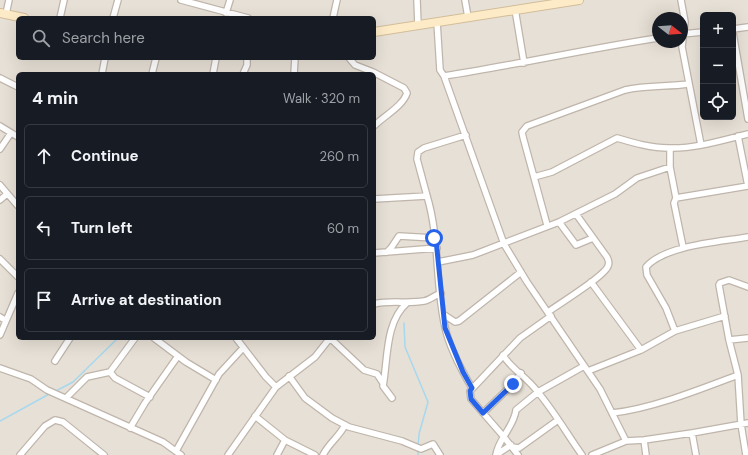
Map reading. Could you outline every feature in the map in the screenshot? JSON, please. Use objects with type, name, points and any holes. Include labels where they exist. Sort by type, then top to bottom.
[{"type":"main road","points":[[376,32],[553,2],[579,0]]},
{"type":"main road","points":[[3,14],[16,16]]},
{"type":"street","points":[[3,14],[9,0]]},
{"type":"street","points":[[60,16],[64,0]]},
{"type":"street","points":[[114,16],[118,0]]},
{"type":"street","points":[[181,0],[207,3],[226,13],[239,16]]},
{"type":"street","points":[[226,13],[230,0]]},
{"type":"street","points":[[333,16],[337,0]]},
{"type":"street","points":[[417,0],[418,25]]},
{"type":"street","points":[[465,0],[468,17]]},
{"type":"street","points":[[681,0],[685,12]]},
{"type":"street","points":[[514,9],[524,63]]},
{"type":"street","points":[[437,22],[440,70],[444,76],[466,135],[504,244],[521,272],[600,389],[626,441]]},
{"type":"street","points":[[736,29],[748,27]]},
{"type":"street","points":[[688,34],[700,32]]},
{"type":"street","points":[[444,76],[524,63],[604,46],[652,39]]},
{"type":"street","points":[[682,48],[701,145]]},
{"type":"street","points":[[736,48],[748,119]]},
{"type":"street","points":[[102,72],[105,60]]},
{"type":"street","points":[[152,72],[156,60]]},
{"type":"street","points":[[213,72],[216,60]]},
{"type":"street","points":[[244,72],[248,65],[247,60]]},
{"type":"street","points":[[294,72],[295,60]]},
{"type":"street","points":[[351,60],[355,65],[370,72]]},
{"type":"street","points":[[376,75],[404,88],[407,93],[406,99],[382,117],[376,124]]},
{"type":"street","points":[[0,78],[16,86]]},
{"type":"street","points":[[547,225],[523,137],[522,132],[527,126],[625,90],[641,86],[670,87],[688,84]]},
{"type":"street","points":[[0,126],[16,136]]},
{"type":"street","points":[[0,149],[11,133]]},
{"type":"street","points":[[534,177],[552,172],[617,138],[642,145],[670,148],[701,145],[748,134]]},
{"type":"street","points":[[466,135],[424,148],[418,152],[417,159],[432,214],[437,248],[443,314],[447,334],[463,372],[472,388]]},
{"type":"street","points":[[676,198],[748,186],[738,136]]},
{"type":"street","points":[[670,148],[670,167],[676,198],[674,203],[683,247]]},
{"type":"street","points":[[438,262],[473,255],[504,244],[547,225],[559,222],[615,194],[637,178],[670,167]]},
{"type":"street","points":[[0,185],[16,204]]},
{"type":"street","points":[[0,200],[7,194]]},
{"type":"street","points":[[376,199],[427,196]]},
{"type":"street","points":[[518,455],[471,399],[470,391],[520,338],[606,269],[609,261],[576,214]]},
{"type":"street","points":[[559,222],[576,245],[593,238]]},
{"type":"street","points":[[386,252],[391,248],[399,236],[434,238],[436,240]]},
{"type":"street","points":[[675,331],[666,308],[648,275],[646,267],[656,259],[683,247],[748,237]]},
{"type":"street","points":[[376,253],[437,248]]},
{"type":"street","points":[[0,260],[16,275]]},
{"type":"street","points":[[443,314],[455,322],[459,321],[521,272]]},
{"type":"street","points":[[746,455],[741,424],[738,375],[729,340],[719,285],[720,283],[729,280],[748,287]]},
{"type":"street","points":[[591,282],[641,350]]},
{"type":"street","points":[[376,304],[387,301],[406,303],[424,301],[441,293]]},
{"type":"street","points":[[0,335],[3,319],[16,296]]},
{"type":"street","points":[[392,398],[384,389],[383,383],[394,320],[398,311],[406,303]]},
{"type":"street","points":[[496,455],[497,448],[516,417],[516,410],[538,392],[586,369],[641,350],[675,331],[725,316]]},
{"type":"street","points":[[729,340],[748,338]]},
{"type":"street","points":[[56,361],[69,340]]},
{"type":"street","points":[[66,398],[87,377],[110,372],[134,340]]},
{"type":"street","points":[[157,340],[178,356],[216,380]]},
{"type":"street","points":[[237,340],[266,377],[276,387]]},
{"type":"street","points":[[229,454],[276,387],[315,357],[328,340]]},
{"type":"street","points":[[332,340],[364,370],[377,374],[383,383]]},
{"type":"street","points":[[0,368],[31,379],[66,398],[163,442],[178,453],[216,380],[226,365],[243,348]]},
{"type":"street","points":[[504,355],[509,364],[521,373],[538,392],[582,455]]},
{"type":"street","points":[[130,428],[145,403],[178,356]]},
{"type":"street","points":[[110,372],[115,378],[150,397]]},
{"type":"street","points":[[483,413],[513,384],[521,373]]},
{"type":"street","points":[[612,413],[626,412],[696,391],[738,375]]},
{"type":"street","points":[[289,376],[305,398],[344,425],[367,433],[402,441],[422,449],[433,444],[440,455]]},
{"type":"street","points":[[255,416],[285,440],[315,455]]},
{"type":"street","points":[[20,455],[45,426],[55,420],[63,422],[104,455]]},
{"type":"street","points":[[496,455],[512,446],[519,448],[558,420]]},
{"type":"street","points":[[592,455],[626,441],[692,433],[748,423]]},
{"type":"street","points":[[323,455],[328,444],[341,433],[344,425]]},
{"type":"street","points":[[692,433],[696,455]]},
{"type":"street","points":[[277,455],[285,440]]},
{"type":"street","points":[[644,440],[646,455]]},
{"type":"shaded area","points":[[0,0],[748,0],[748,455],[0,455]]},
{"type":"waterway","points":[[404,323],[405,347],[428,402],[419,434],[418,447]]},
{"type":"waterway","points":[[54,392],[73,382],[116,340]]},
{"type":"waterway","points":[[0,421],[51,393]]},
{"type":"route","points":[[434,238],[436,240],[445,328],[463,372],[472,388],[470,391],[471,399],[483,413],[513,384]]}]
